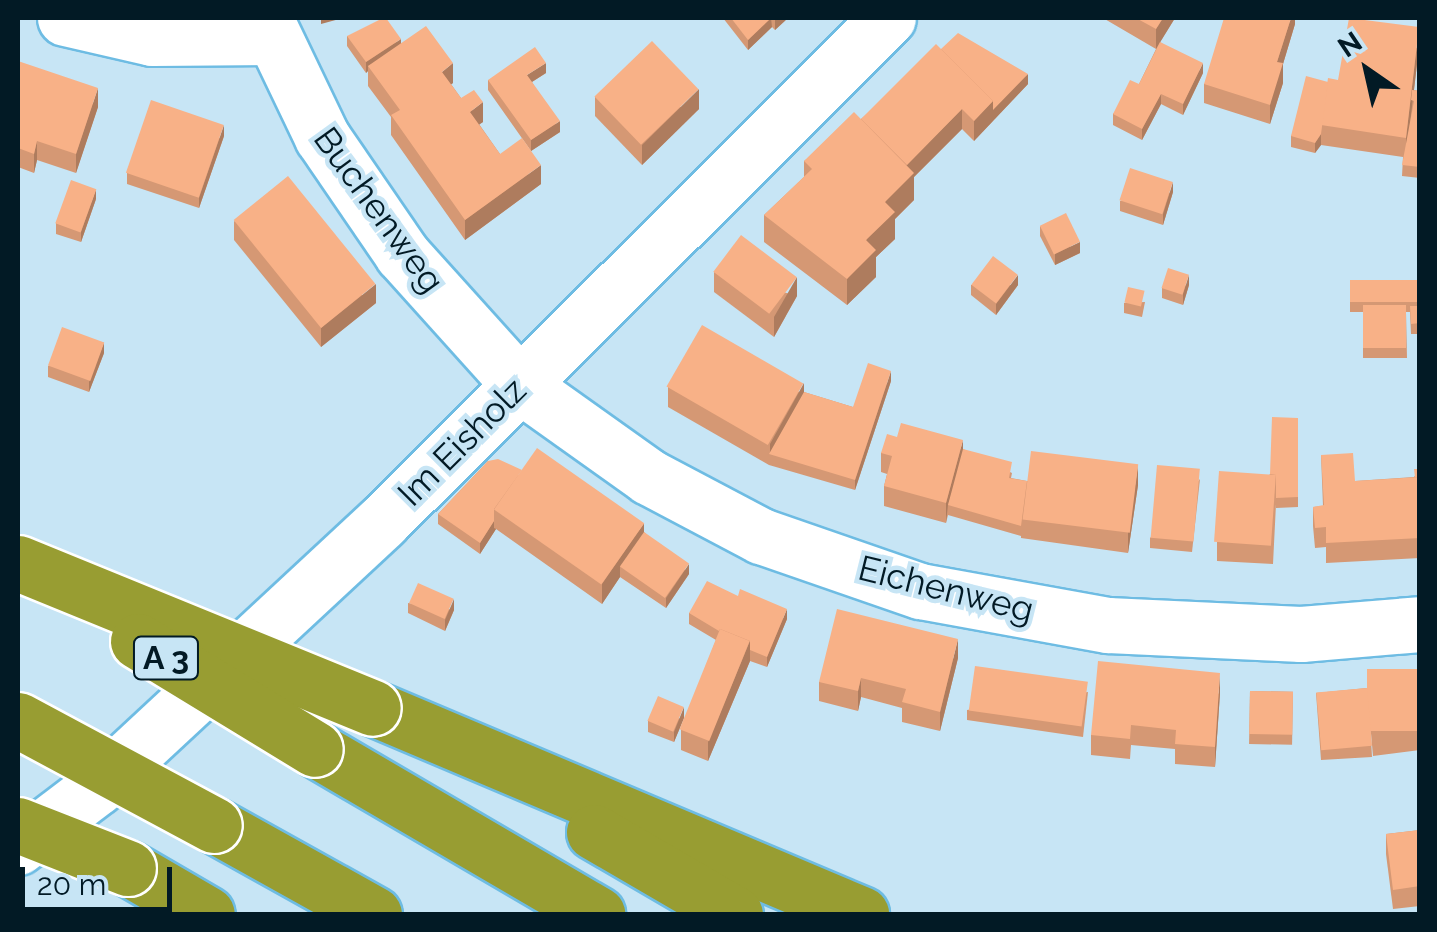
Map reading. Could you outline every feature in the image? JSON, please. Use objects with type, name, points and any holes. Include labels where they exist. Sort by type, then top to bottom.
[{"type":"highway","points":[[18,565],[373,708],[861,914]]},
{"type":"highway","name":"A 3","points":[[18,565],[315,749],[597,914]]},
{"type":"highway","points":[[373,708],[736,914]]},
{"type":"highway","points":[[18,720],[374,914]]},
{"type":"highway","points":[[18,825],[125,893]]},
{"type":"highway","points":[[18,833],[125,893],[207,914]]},
{"type":"street","points":[[65,18],[152,38],[269,27]]},
{"type":"street","name":"Im Eisholz","points":[[18,846],[97,787],[382,522],[888,18]]},
{"type":"street","name":"Buchenweg","points":[[269,27],[322,137],[402,254],[520,385]]},
{"type":"street","name":"Eichenweg","points":[[520,385],[649,478],[761,536],[920,591],[1108,626],[1301,634],[1420,624]]},
{"type":"building","points":[[383,18],[401,39],[366,62],[347,36]]},
{"type":"building","points":[[731,18],[771,18],[748,40]]},
{"type":"building","points":[[1136,18],[1163,18],[1156,29]]},
{"type":"building","points":[[1224,18],[1291,18],[1277,62],[1283,63],[1270,105],[1204,84]]},
{"type":"building","points":[[1349,18],[1419,27],[1406,138],[1321,125],[1328,78],[1338,80]]},
{"type":"building","points":[[426,26],[453,63],[442,72],[461,98],[474,90],[483,102],[470,112],[500,154],[522,138],[541,165],[465,220],[391,115],[400,110],[368,66]]},
{"type":"building","points":[[958,33],[1028,74],[993,110],[993,101],[941,49]]},
{"type":"building","points":[[652,41],[699,89],[641,145],[594,97]]},
{"type":"building","points":[[1160,42],[1203,63],[1183,104],[1161,94],[1142,129],[1113,114],[1130,80],[1139,84]]},
{"type":"building","points":[[936,44],[993,101],[974,121],[962,109],[907,165],[861,119]]},
{"type":"building","points":[[535,47],[546,63],[527,75],[560,121],[531,140],[488,80]]},
{"type":"building","points":[[18,61],[98,88],[76,154],[37,141],[34,154],[18,148]]},
{"type":"building","points":[[1306,76],[1328,82],[1321,134],[1315,143],[1291,136]]},
{"type":"building","points":[[1412,90],[1420,91],[1420,167],[1402,165],[1414,101]]},
{"type":"building","points":[[151,100],[224,125],[199,198],[126,173]]},
{"type":"building","points":[[854,112],[914,173],[885,202],[895,212],[866,240],[876,250],[847,279],[764,215],[812,169],[804,161]]},
{"type":"building","points":[[1130,168],[1173,182],[1162,214],[1119,200]]},
{"type":"building","points":[[288,176],[375,284],[321,328],[234,220]]},
{"type":"building","points":[[71,180],[96,189],[81,232],[55,223]]},
{"type":"building","points":[[1066,213],[1080,242],[1054,254],[1040,226]]},
{"type":"building","points":[[741,235],[797,277],[769,314],[713,272]]},
{"type":"building","points":[[993,256],[1018,275],[996,303],[971,285]]},
{"type":"building","points":[[1168,268],[1189,275],[1182,295],[1162,288]]},
{"type":"building","points":[[1350,280],[1420,280],[1420,302],[1350,302]]},
{"type":"building","points":[[1128,287],[1145,291],[1141,306],[1124,303]]},
{"type":"building","points":[[1363,305],[1406,305],[1406,348],[1363,348]]},
{"type":"building","points":[[1410,306],[1420,306],[1420,323],[1411,324]]},
{"type":"building","points":[[702,325],[803,384],[768,445],[666,386]]},
{"type":"building","points":[[62,327],[104,342],[90,381],[48,366]]},
{"type":"building","points":[[868,363],[891,371],[855,480],[769,454],[804,392],[853,407]]},
{"type":"building","points":[[1272,417],[1298,418],[1298,497],[1276,498],[1276,475],[1270,474]]},
{"type":"building","points":[[901,423],[963,440],[946,503],[884,486],[892,456],[881,453],[887,434],[897,437]]},
{"type":"building","points":[[537,448],[644,523],[601,585],[494,509]]},
{"type":"building","points":[[963,449],[1012,462],[1009,478],[1027,481],[1021,526],[948,505]]},
{"type":"building","points":[[1031,451],[1138,464],[1130,533],[1023,519]]},
{"type":"building","points":[[1353,453],[1355,481],[1420,477],[1420,538],[1326,543],[1326,527],[1315,528],[1313,507],[1324,505],[1321,455]]},
{"type":"building","points":[[498,459],[522,470],[494,509],[494,521],[480,543],[438,514],[488,461]]},
{"type":"building","points":[[1157,465],[1200,469],[1193,541],[1151,538]]},
{"type":"building","points":[[1219,471],[1276,475],[1271,546],[1214,542]]},
{"type":"building","points":[[644,532],[689,564],[665,598],[620,566]]},
{"type":"building","points":[[707,581],[738,596],[740,589],[787,609],[767,657],[750,650],[750,641],[719,631],[689,613]]},
{"type":"building","points":[[418,583],[454,599],[445,619],[409,603]]},
{"type":"building","points":[[837,609],[958,639],[940,712],[902,702],[906,689],[861,678],[858,691],[819,682]]},
{"type":"building","points":[[720,629],[750,641],[709,741],[680,729]]},
{"type":"building","points":[[1098,661],[1220,673],[1215,747],[1175,744],[1176,730],[1131,725],[1130,739],[1091,735]]},
{"type":"building","points":[[975,666],[1088,682],[1082,726],[969,711]]},
{"type":"building","points":[[1367,669],[1420,669],[1420,731],[1367,731]]},
{"type":"building","points":[[1367,688],[1372,746],[1321,750],[1316,692]]},
{"type":"building","points":[[1250,691],[1293,692],[1292,735],[1249,734]]},
{"type":"building","points":[[658,696],[684,707],[673,732],[647,721]]},
{"type":"building","points":[[1420,830],[1420,886],[1393,890],[1386,834]]}]
